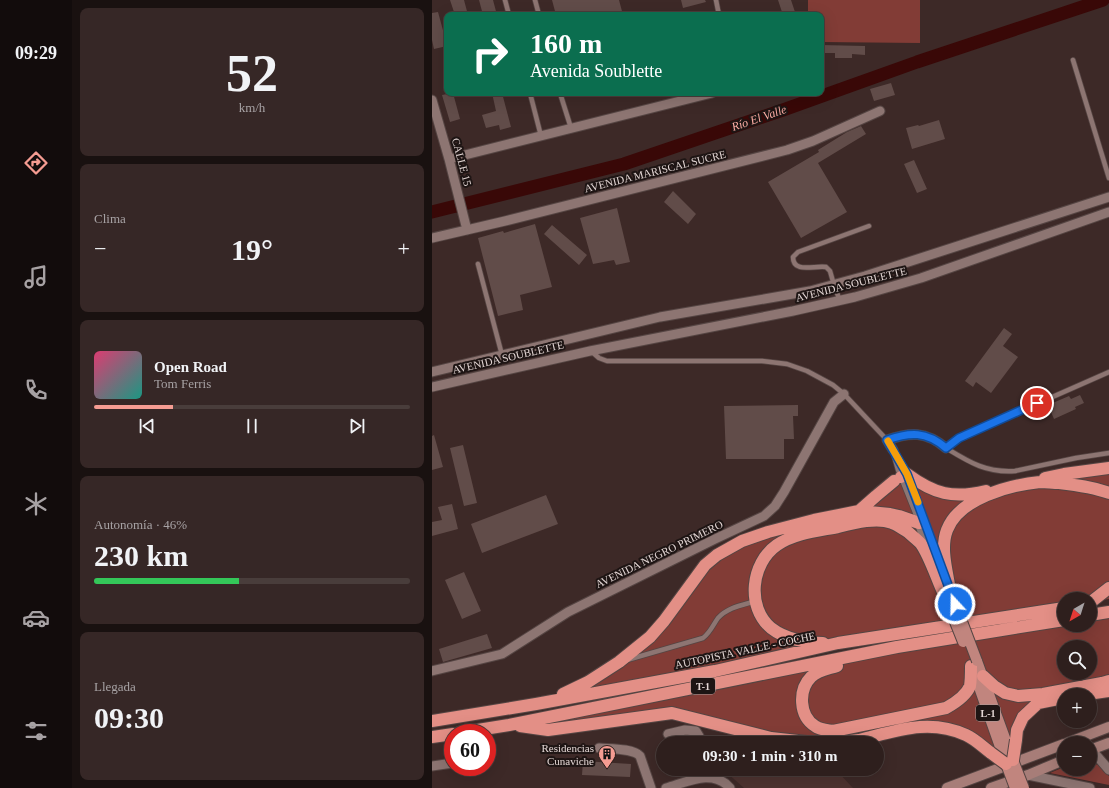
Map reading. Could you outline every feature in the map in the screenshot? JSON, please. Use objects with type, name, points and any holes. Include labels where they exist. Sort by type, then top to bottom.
[{"type":"highway","points":[[859,512],[876,496],[901,477],[942,493],[960,496],[1064,474],[1109,468]]},
{"type":"highway","points":[[946,591],[944,544],[947,530],[953,518],[964,508],[979,499],[1011,487],[1042,482],[1079,485],[1109,493]]},
{"type":"highway","points":[[545,702],[588,682],[619,662],[650,637],[664,621],[705,565],[717,555],[748,538],[814,520],[859,512],[890,514],[919,523]]},
{"type":"highway","points":[[838,643],[819,643],[790,638],[771,627],[763,618],[758,610],[756,602],[755,583],[762,563],[776,546],[797,535],[862,522],[892,522],[901,527],[921,544],[946,591]]},
{"type":"highway","points":[[1097,597],[1109,588]]},
{"type":"highway","points":[[1097,601],[1109,599]]},
{"type":"highway","name":"AUTOPISTA VALLE - COCHE","points":[[432,721],[715,672],[838,643],[1057,609]]},
{"type":"highway","points":[[1097,614],[1109,612]]},
{"type":"highway","points":[[1097,620],[1109,620]]},
{"type":"highway","name":"T-1","points":[[496,727],[898,647],[1057,621]]},
{"type":"highway","points":[[898,647],[817,672],[806,684],[803,692],[802,700],[806,717],[816,727],[833,731],[946,708],[960,699],[970,686],[973,663]]},
{"type":"highway","points":[[983,676],[1005,693],[1018,696],[1043,694],[1109,681]]},
{"type":"highway","points":[[1097,693],[1109,691]]},
{"type":"highway","points":[[873,736],[909,727],[936,727],[952,729],[968,736],[991,753],[1010,762],[1017,730],[1023,717],[1038,703],[1057,699]]},
{"type":"highway","points":[[509,725],[548,730],[672,713],[763,736]]},
{"type":"highway","points":[[432,737],[444,735]]},
{"type":"main road","name":"L-1","points":[[946,591],[1010,762],[1024,788]]},
{"type":"main road","name":"L-1","points":[[973,663],[983,676],[1010,762],[1015,788]]},
{"type":"main road","points":[[1097,738],[1109,728]]},
{"type":"main road","points":[[1097,744],[1109,743]]},
{"type":"main road","points":[[952,787],[1057,747]]},
{"type":"main road","points":[[991,788],[1057,763]]},
{"type":"street","points":[[449,159],[700,96]]},
{"type":"street","name":"CALLE 15","points":[[432,100],[454,178],[466,230]]},
{"type":"street","name":"AVENIDA MARISCAL SUCRE","points":[[432,238],[787,150],[813,141],[880,111]]},
{"type":"street","points":[[432,372],[660,317],[803,292],[834,285],[1109,197]]},
{"type":"street","name":"AVENIDA SOUBLETTE","points":[[432,387],[590,350],[793,312],[840,301],[921,278],[1109,212]]},
{"type":"street","name":"AVENIDA NEGRO PRIMERO","points":[[432,672],[502,654],[568,612],[764,516],[775,506],[784,492],[834,402],[844,394]]},
{"type":"street","points":[[893,450],[887,440],[900,436],[917,434],[932,438],[946,448]]},
{"type":"street","name":"L-1","points":[[919,523],[946,591]]},
{"type":"street","points":[[668,734],[685,730],[696,731],[699,736]]},
{"type":"street","points":[[599,748],[637,752],[640,756],[651,788]]},
{"type":"street","points":[[1097,756],[1109,770]]},
{"type":"street","points":[[432,766],[444,764]]},
{"type":"street","points":[[1028,775],[1090,788]]},
{"type":"street","points":[[666,788],[701,776]]},
{"type":"street","points":[[712,776],[725,783],[730,788]]},
{"type":"lane","points":[[505,0],[508,12]]},
{"type":"lane","points":[[535,0],[538,12]]},
{"type":"lane","points":[[716,0],[718,12]]},
{"type":"lane","points":[[1072,60],[1109,178]]},
{"type":"lane","points":[[531,96],[541,136]]},
{"type":"lane","points":[[561,96],[571,128]]},
{"type":"lane","points":[[840,301],[830,271],[826,267],[821,266],[802,268],[796,266],[792,257],[798,252],[868,226]]},
{"type":"lane","points":[[478,264],[502,355]]},
{"type":"lane","points":[[590,350],[599,358],[607,361],[762,361],[787,364],[807,371],[833,385],[844,394],[887,440]]},
{"type":"lane","points":[[1109,372],[959,438],[946,448],[978,466],[1005,472],[1109,452]]},
{"type":"lane","points":[[893,450],[901,477]]},
{"type":"lane","name":"L-1","points":[[901,477],[919,523]]},
{"type":"lane","name":"L-1","points":[[901,477],[946,591]]},
{"type":"lane","points":[[619,662],[703,638],[707,636],[718,618],[724,612],[732,608],[756,602]]},
{"type":"shaded area","points":[[808,0],[920,0],[920,43],[824,42],[824,12],[808,12]]},
{"type":"shaded area","points":[[1109,468],[1109,599],[1097,601],[1097,592],[1057,592],[1057,609],[715,671],[570,691],[635,649],[705,565],[733,545],[859,511],[901,477],[950,494]]},
{"type":"shaded area","points":[[1109,612],[1109,691],[1097,693],[1097,688],[1057,688],[1057,699],[1051,700],[1023,717],[1013,760],[968,736],[936,727],[879,736],[782,736],[672,713],[548,730],[509,725],[897,647],[1057,626],[1057,632],[1097,632],[1097,614]]},
{"type":"shaded area","points":[[1097,765],[1109,776],[1109,785],[1065,776],[1097,776]]},
{"type":"shaded area","points":[[1057,770],[1057,774],[1050,773]]},
{"type":"shaded area","points":[[731,776],[842,776],[853,788],[744,788]]},
{"type":"building","points":[[450,0],[464,0],[467,12],[454,12]]},
{"type":"building","points":[[479,0],[493,0],[496,12],[482,12]]},
{"type":"building","points":[[552,0],[619,0],[622,12],[555,12]]},
{"type":"building","points":[[681,0],[705,0],[706,2],[683,8]]},
{"type":"building","points":[[778,0],[791,0],[795,12],[782,12]]},
{"type":"building","points":[[438,12],[444,34],[444,47],[434,49],[432,40],[432,13]]},
{"type":"building","points":[[824,45],[865,46],[865,55],[852,54],[852,58],[835,58],[835,53],[824,53]]},
{"type":"building","points":[[891,83],[895,95],[874,101],[870,89]]},
{"type":"building","points":[[442,95],[454,96],[460,119],[450,122]]},
{"type":"building","points":[[493,96],[503,96],[511,127],[500,130],[499,125],[486,128],[482,115],[496,111]]},
{"type":"building","points":[[939,120],[945,139],[912,149],[906,128]]},
{"type":"building","points":[[861,126],[866,134],[818,163],[847,212],[801,238],[768,182],[819,152],[818,150],[847,132]]},
{"type":"building","points":[[914,160],[927,189],[917,193],[904,164]]},
{"type":"building","points":[[673,191],[696,214],[688,224],[664,202]]},
{"type":"building","points":[[617,208],[630,262],[616,265],[614,260],[593,264],[580,218]]},
{"type":"building","points":[[535,224],[552,287],[520,295],[523,310],[498,316],[478,238],[503,231],[504,233]]},
{"type":"building","points":[[552,225],[587,255],[579,265],[544,234]]},
{"type":"building","points":[[1004,328],[1012,334],[1003,346],[1018,357],[991,393],[976,382],[973,387],[965,381]]},
{"type":"building","points":[[1080,395],[1084,403],[1075,407],[1076,409],[1054,419],[1048,405],[1069,396],[1071,399]]},
{"type":"building","points":[[798,405],[798,416],[793,416],[794,439],[784,439],[784,459],[726,459],[724,406]]},
{"type":"building","points":[[434,435],[443,467],[432,470],[432,436]]},
{"type":"building","points":[[463,445],[477,503],[464,506],[450,448]]},
{"type":"building","points":[[546,495],[558,524],[482,553],[471,524]]},
{"type":"building","points":[[452,504],[458,529],[432,536],[432,522],[442,520],[438,507]]},
{"type":"building","points":[[464,572],[481,611],[462,619],[445,580]]},
{"type":"building","points":[[487,634],[492,648],[443,662],[439,649]]},
{"type":"building","name":"Residencias Cunaviche","points":[[583,761],[631,764],[630,777],[582,775]]},
{"type":"waterway","name":"Río El Valle","points":[[824,95],[917,62],[1103,0]]},
{"type":"waterway","name":"Río El Valle","points":[[432,212],[624,164],[822,96]]},
{"type":"slow traffic","points":[[888,441],[907,474],[918,502]]},
{"type":"place","name":"Residencias Cunaviche","points":[[607,769]]},
{"type":"route","points":[[955,604],[907,474],[887,440],[909,434],[917,434],[932,438],[940,442],[946,448],[959,438],[1037,403]]}]
